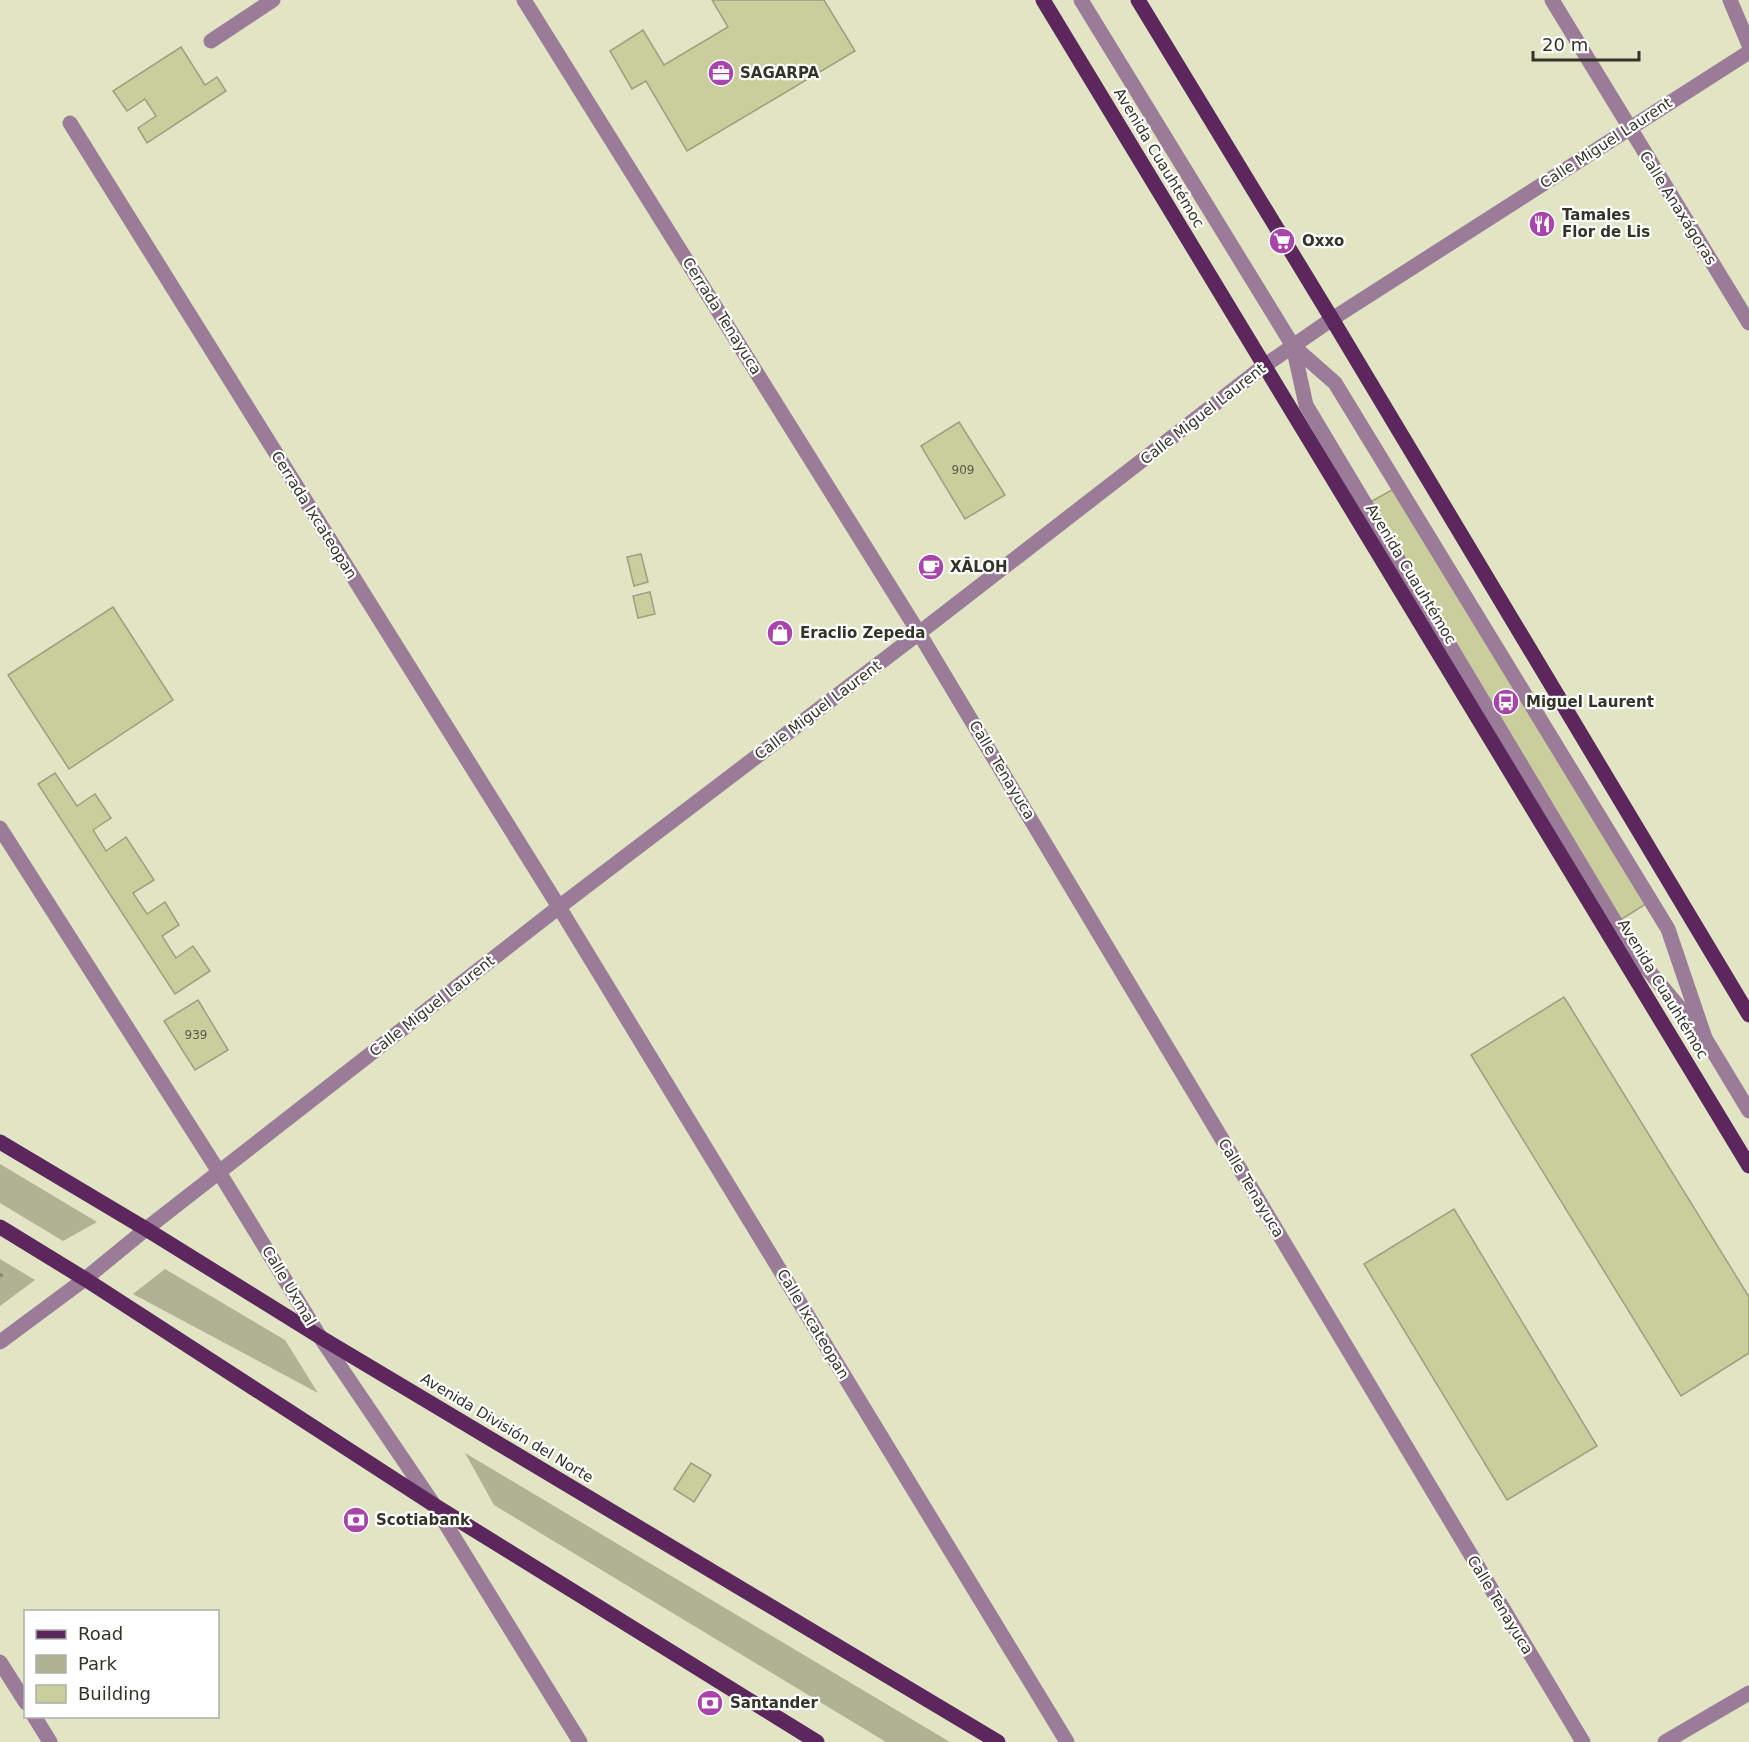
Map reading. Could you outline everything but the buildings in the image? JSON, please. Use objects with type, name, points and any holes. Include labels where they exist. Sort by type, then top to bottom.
[{"type":"main road","name":"Avenida Cuauhtémoc","points":[[1043,0],[1749,1166]]},
{"type":"main road","points":[[1138,0],[1749,1015]]},
{"type":"main road","name":"Avenida División del Norte","points":[[0,1142],[320,1337],[998,1742]]},
{"type":"main road","points":[[0,1227],[85,1279],[434,1505],[817,1742]]},
{"type":"street","points":[[211,41],[273,0]]},
{"type":"street","name":"Cerrada Tenayuca","points":[[524,0],[919,633]]},
{"type":"street","points":[[1082,0],[1293,346],[1335,383],[1668,928],[1705,1038]]},
{"type":"street","name":"Calle Anaxágoras","points":[[1552,0],[1749,323]]},
{"type":"street","points":[[1730,0],[1749,45]]},
{"type":"street","name":"Calle Miguel Laurent","points":[[0,1342],[85,1279],[559,907],[1264,366],[1332,319],[1749,52]]},
{"type":"street","name":"Cerrada Ixcateopan","points":[[70,123],[559,907]]},
{"type":"street","points":[[1293,346],[1306,405],[1633,952],[1705,1038],[1749,1111]]},
{"type":"street","name":"Calle Tenayuca","points":[[919,633],[1583,1742]]},
{"type":"street","name":"Calle Uxmal","points":[[0,828],[219,1172],[320,1337],[434,1505],[580,1742]]},
{"type":"street","name":"Calle Ixcateopan","points":[[559,907],[1067,1742]]},
{"type":"street","points":[[0,1662],[24,1700]]},
{"type":"street","points":[[1665,1742],[1749,1693]]},
{"type":"street","points":[[35,1718],[50,1742]]},
{"type":"path","points":[[0,1276],[5,1273]]},
{"type":"green space","points":[[0,1164],[97,1222],[63,1241],[0,1203]]},
{"type":"green space","points":[[0,1259],[35,1280],[0,1306]]},
{"type":"green space","points":[[165,1269],[285,1340],[318,1393],[133,1294]]},
{"type":"green space","points":[[465,1453],[950,1742],[886,1742],[494,1505]]},
{"type":"place","name":"SAGARPA","points":[[721,73]]},
{"type":"place","name":"Tamales Flor de Lis","points":[[1542,224]]},
{"type":"place","name":"Oxxo","points":[[1282,241]]},
{"type":"place","name":"XĀLOH","points":[[931,567]]},
{"type":"place","name":"Eraclio Zepeda","points":[[780,633]]},
{"type":"place","name":"Miguel Laurent","points":[[1506,702]]},
{"type":"place","name":"Scotiabank","points":[[356,1520]]},
{"type":"place","name":"Santander","points":[[710,1703]]}]
